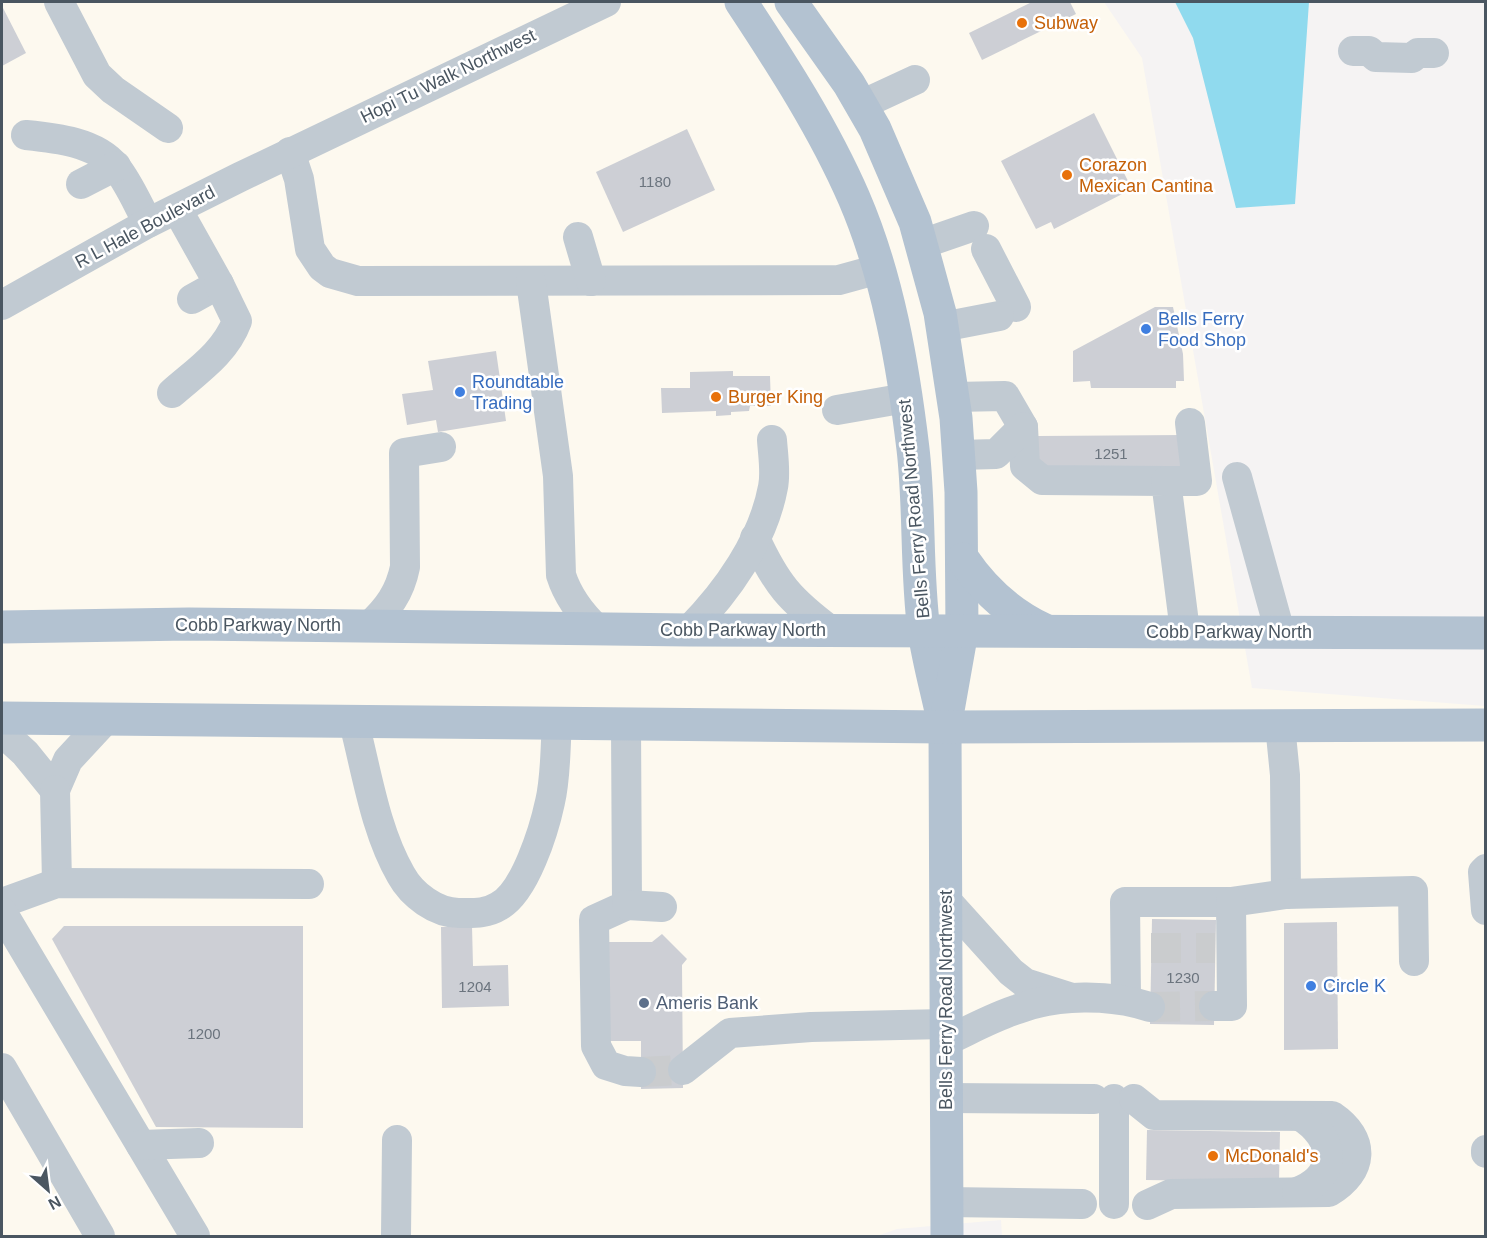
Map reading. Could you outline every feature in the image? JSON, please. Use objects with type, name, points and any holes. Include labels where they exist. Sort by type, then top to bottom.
[{"type":"main road","name":"Bells Ferry Road Northwest","points":[[741,2],[793,84],[836,160],[855,200],[879,269],[906,398],[914,453],[924,630],[945,727]]},
{"type":"main road","name":"Bells Ferry Road Northwest","points":[[791,2],[838,67],[861,105],[896,175],[922,244],[942,327],[953,398],[959,455],[963,559],[962,631],[945,727],[947,1236]]},
{"type":"main road","points":[[963,559],[997,600],[1020,617],[1047,631]]},
{"type":"main road","name":"Cobb Parkway North","points":[[2,627],[189,624],[689,630],[1485,633]]},
{"type":"main road","points":[[2,718],[626,726],[1485,724]]},
{"type":"street","points":[[59,2],[97,75],[113,90],[168,128]]},
{"type":"street","name":"Hopi Tu Walk Northwest","points":[[290,152],[606,2]]},
{"type":"street","points":[[1361,51],[1376,57],[1412,58],[1426,53]]},
{"type":"street","points":[[861,105],[915,80]]},
{"type":"street","points":[[27,135],[56,138],[83,145],[116,166],[148,223]]},
{"type":"street","points":[[290,152],[299,179],[310,249],[322,267],[330,273],[358,282],[386,295],[531,282],[839,280],[879,269]]},
{"type":"street","name":"R L Hale Boulevard","points":[[2,305],[148,223],[290,152]]},
{"type":"street","points":[[81,184],[116,166]]},
{"type":"street","points":[[172,393],[218,353],[231,338],[237,321],[177,209]]},
{"type":"street","points":[[578,237],[591,281]]},
{"type":"street","points":[[922,244],[980,237],[1007,311],[942,327]]},
{"type":"street","points":[[531,282],[540,441],[558,476],[561,575],[566,591],[574,604],[597,629]]},
{"type":"street","points":[[192,299],[219,285]]},
{"type":"street","points":[[953,398],[1005,396],[1023,427],[1026,466],[1042,480],[1197,481],[1190,423]]},
{"type":"street","points":[[837,410],[906,398]]},
{"type":"street","points":[[959,455],[996,454],[1023,427]]},
{"type":"street","points":[[689,630],[709,610],[729,584],[755,538],[773,486],[772,440]]},
{"type":"street","points":[[369,626],[394,599],[402,584],[405,567],[404,453],[441,447]]},
{"type":"street","points":[[1237,477],[1280,632]]},
{"type":"street","points":[[1166,481],[1185,631]]},
{"type":"street","points":[[755,538],[781,588],[799,607],[830,630]]},
{"type":"street","points":[[57,883],[55,790],[68,760],[85,739],[106,719]]},
{"type":"street","points":[[354,723],[375,807],[402,877],[422,900],[451,913],[482,913],[501,906],[511,895],[531,863],[551,801],[557,724]]},
{"type":"street","points":[[1280,725],[1285,776],[1286,894]]},
{"type":"street","points":[[626,726],[627,905]]},
{"type":"street","points":[[2,732],[25,753],[55,790]]},
{"type":"street","points":[[1485,869],[1483,872],[1485,910]]},
{"type":"street","points":[[2,903],[57,883],[309,884]]},
{"type":"street","points":[[683,1070],[730,1033],[811,1027],[946,1032],[1020,1008],[1078,999],[1138,1003],[1138,948],[1125,902],[1231,902],[1286,894],[1413,891],[1414,961]]},
{"type":"street","points":[[945,899],[1011,972],[1025,983],[1078,999]]},
{"type":"street","points":[[1214,1006],[1232,1006],[1223,948],[1231,902]]},
{"type":"street","points":[[641,1072],[606,1065],[596,1046],[594,920],[627,905],[662,907]]},
{"type":"street","points":[[2,912],[195,1236]]},
{"type":"street","points":[[2,1068],[100,1236]]},
{"type":"street","points":[[946,1098],[1114,1099],[1154,1115],[1332,1116],[1345,1125],[1354,1139],[1357,1155],[1353,1170],[1343,1183],[1329,1192],[1171,1194],[1147,1205]]},
{"type":"street","points":[[1114,1099],[1114,1204]]},
{"type":"street","points":[[396,1236],[397,1140]]},
{"type":"street","points":[[141,1145],[199,1143]]},
{"type":"street","points":[[947,1202],[1082,1204]]},
{"type":"shaded area","points":[[2,2],[1104,2],[1142,58],[1252,688],[1485,706],[1485,1236],[1002,1236],[1001,1220],[897,1229],[877,1236],[2,1236]]},
{"type":"water","points":[[1175,2],[1309,2],[1295,204],[1236,208],[1193,38]]},
{"type":"building","name":"Subway","points":[[1032,2],[1070,2],[1076,14],[982,60],[969,33]]},
{"type":"building","points":[[2,6],[26,53],[2,66]]},
{"type":"building","name":"Corazon Mexican Cantina","points":[[1094,113],[1132,189],[1054,229],[1051,222],[1036,229],[1001,161]]},
{"type":"building","points":[[687,129],[715,190],[623,232],[596,172]]},
{"type":"building","name":"Bells Ferry Food Shop","points":[[1155,307],[1173,307],[1183,354],[1184,381],[1176,381],[1176,388],[1091,388],[1090,381],[1073,382],[1073,351]]},
{"type":"building","name":"Roundtable Trading","points":[[496,351],[506,421],[438,432],[436,420],[407,425],[402,394],[433,390],[428,361]]},
{"type":"building","name":"Burger King","points":[[733,371],[733,376],[770,376],[771,406],[750,406],[749,411],[716,416],[716,411],[662,413],[661,388],[690,388],[690,372]]},
{"type":"building","points":[[1184,435],[1185,470],[1038,471],[1038,436]]},
{"type":"building","points":[[1152,919],[1216,920],[1214,1025],[1150,1024]]},
{"type":"building","name":"Circle K","points":[[1337,922],[1338,1049],[1284,1050],[1284,923]]},
{"type":"building","points":[[64,926],[303,926],[303,1128],[156,1127],[52,939]]},
{"type":"building","points":[[472,926],[473,966],[508,965],[509,1006],[442,1008],[441,927]]},
{"type":"building","name":"Ameris Bank","points":[[662,934],[687,959],[682,965],[683,1088],[641,1089],[641,1041],[605,1041],[604,942],[652,942]]},
{"type":"building","name":"McDonald's","points":[[1147,1130],[1280,1132],[1279,1182],[1146,1180]]},
{"type":"tunnel","points":[[1151,948],[1215,948]]},
{"type":"tunnel","points":[[1150,1007],[1214,1006]]},
{"type":"tunnel","points":[[641,1072],[683,1070]]},
{"type":"place","name":"Subway","points":[[1022,23]]},
{"type":"place","name":"Corazon Mexican Cantina","points":[[1067,175]]},
{"type":"place","name":"Bells Ferry Food Shop","points":[[1146,329]]},
{"type":"place","name":"Roundtable Trading","points":[[460,392]]},
{"type":"place","name":"Burger King","points":[[716,397]]},
{"type":"place","name":"Circle K","points":[[1311,986]]},
{"type":"place","name":"Ameris Bank","points":[[644,1003]]},
{"type":"place","name":"McDonald's","points":[[1213,1156]]}]
